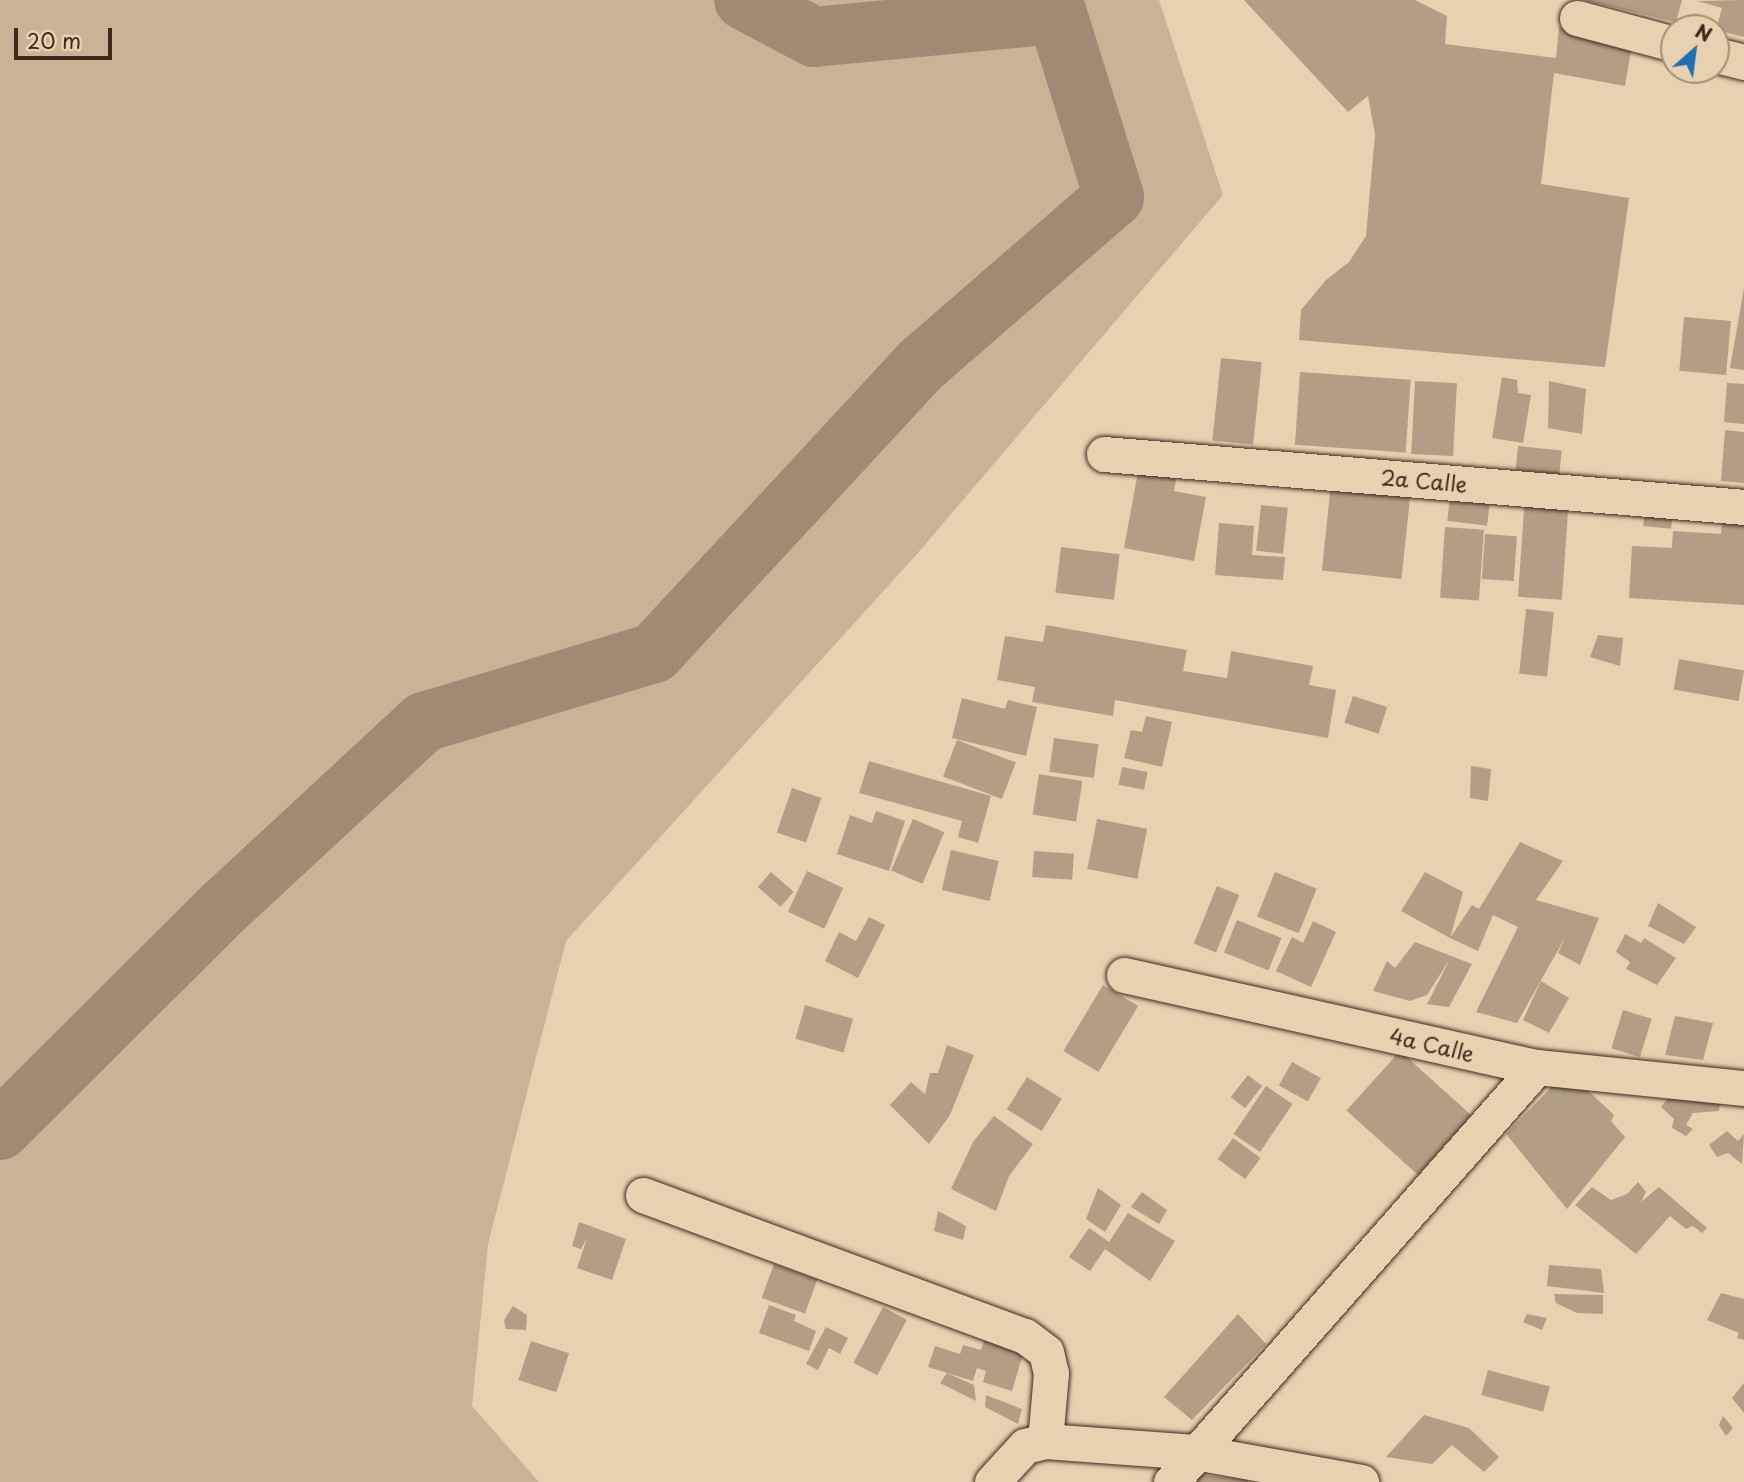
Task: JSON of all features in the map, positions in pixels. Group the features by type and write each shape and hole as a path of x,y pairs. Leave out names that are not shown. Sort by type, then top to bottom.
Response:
{"street":[{"path":"1577,18 1660,40"},
{"name":"2a Calle","path":"1104,454 1744,507"},
{"name":"4a Calle","path":"1124,975 1536,1067 1744,1088"},
{"path":"1171,1482 1536,1067"},
{"path":"643,1195 1026,1336 1046,1352 1051,1373 1045,1441"},
{"path":"992,1482 1025,1446 1045,1441 1195,1452 1361,1482"}],"shaded area":[{"path":"0,0 1159,0 1223,195 917,554 566,941 488,1244 472,1406 539,1482 0,1482"}],"building":[{"path":"1244,0 1415,0 1447,16 1445,44 1556,58 1559,27 1632,45 1625,86 1554,73 1541,184 1629,198 1605,367 1299,340 1301,310 1326,280 1349,262 1366,236 1375,134 1368,96 1348,112"},
{"path":"1583,0 1682,0 1678,14 1660,14 1660,18"},
{"path":"1744,0 1744,37 1730,34 1730,14 1720,14 1722,8 1697,1"},
{"path":"1744,288 1744,370 1730,368"},
{"path":"1684,317 1731,321 1726,375 1679,371"},
{"path":"1221,358 1262,362 1253,445 1212,441"},
{"path":"1300,372 1411,380 1406,453 1295,445"},
{"path":"1502,377 1517,380 1518,393 1531,395 1523,443 1492,438"},
{"path":"1415,381 1457,383 1453,456 1411,454"},
{"path":"1549,381 1586,389 1582,434 1548,428"},
{"path":"1727,383 1744,384 1744,424 1724,422"},
{"path":"1725,430 1744,432 1744,483 1721,481"},
{"path":"1518,446 1562,451 1559,474 1515,470"},
{"path":"1138,472 1176,479 1174,491 1206,497 1194,561 1124,548"},
{"path":"1331,484 1411,492 1401,579 1322,571"},
{"path":"1525,496 1569,499 1562,600 1518,597"},
{"path":"1450,499 1490,504 1487,526 1447,521"},
{"path":"1261,505 1288,508 1283,554 1256,551"},
{"path":"1645,509 1673,512 1671,529 1643,526"},
{"path":"1722,514 1744,515 1744,605 1629,598 1632,546 1672,548 1673,531 1721,534"},
{"path":"1219,523 1254,526 1252,555 1285,557 1283,580 1215,575"},
{"path":"1445,527 1484,530 1479,601 1440,598"},
{"path":"1485,534 1517,536 1514,581 1482,579"},
{"path":"1061,547 1120,554 1114,600 1055,593"},
{"path":"1526,609 1554,612 1547,677 1519,674"},
{"path":"1046,625 1187,650 1183,671 1227,678 1231,651 1313,666 1309,685 1336,690 1328,738 1115,700 1113,716 1032,702 1035,687 997,680 1005,636 1043,642"},
{"path":"1598,635 1623,638 1620,666 1590,657"},
{"path":"1679,659 1744,670 1739,701 1674,690"},
{"path":"1353,696 1387,707 1379,734 1344,723"},
{"path":"962,698 1005,709 1008,700 1037,707 1026,756 952,738"},
{"path":"1146,716 1172,722 1162,767 1124,758 1131,730 1142,732"},
{"path":"1054,738 1099,744 1094,778 1049,772"},
{"path":"957,740 1016,763 1002,799 943,776"},
{"path":"869,761 991,796 978,843 958,837 962,821 859,793"},
{"path":"1471,766 1491,769 1488,801 1470,798"},
{"path":"1122,767 1148,772 1144,790 1119,785"},
{"path":"1039,774 1082,781 1076,821 1033,814"},
{"path":"792,788 821,798 806,843 777,832"},
{"path":"876,811 905,821 889,871 837,854 850,815 872,823"},
{"path":"913,819 944,832 922,884 891,871"},
{"path":"1097,819 1147,829 1137,879 1087,869"},
{"path":"1520,842 1563,861 1536,900 1599,918 1580,965 1558,953 1566,936 1517,1023 1476,1012 1518,927 1493,915 1478,951 1450,938 1472,905 1479,909"},
{"path":"951,850 999,861 990,901 942,890"},
{"path":"1034,851 1074,854 1072,880 1032,877"},
{"path":"807,871 843,888 824,929 788,912"},
{"path":"771,872 794,892 781,907 758,887"},
{"path":"1275,872 1317,889 1299,933 1257,917"},
{"path":"1425,872 1463,892 1450,938 1401,911"},
{"path":"1217,886 1239,895 1216,952 1194,943"},
{"path":"1658,903 1696,927 1684,944 1648,926"},
{"path":"869,917 885,925 858,978 825,961 839,932 856,941"},
{"path":"1237,920 1282,938 1268,970 1224,952"},
{"path":"1313,921 1336,932 1311,987 1276,971 1292,937 1303,943"},
{"path":"1625,934 1641,943 1644,938 1676,958 1657,985 1626,969 1630,962 1616,952"},
{"path":"1415,942 1472,964 1449,1007 1427,1004 1450,959 1427,995 1410,1001 1373,991 1387,961 1395,968"},
{"path":"1541,981 1569,998 1549,1033 1523,1020"},
{"path":"1103,985 1138,1006 1098,1072 1063,1051"},
{"path":"805,1005 853,1019 843,1052 795,1039"},
{"path":"1623,1010 1652,1019 1640,1057 1611,1048"},
{"path":"1675,1016 1713,1023 1703,1060 1665,1055"},
{"path":"947,1045 974,1055 950,1115 929,1144 890,1105 911,1082 925,1094 930,1073 938,1073"},
{"path":"1400,1051 1471,1115 1418,1175 1346,1110"},
{"path":"1292,1062 1321,1078 1308,1102 1279,1086"},
{"path":"1567,1071 1614,1115 1611,1121 1625,1137 1567,1209 1506,1134"},
{"path":"1248,1075 1262,1086 1245,1108 1231,1097"},
{"path":"1027,1077 1062,1099 1042,1131 1007,1109"},
{"path":"1684,1078 1723,1084 1719,1111 1693,1113 1686,1125 1693,1129 1686,1136 1672,1128 1674,1119 1661,1107"},
{"path":"1266,1086 1293,1104 1260,1152 1234,1134"},
{"path":"994,1116 1033,1144 1009,1176 996,1211 951,1189 973,1142"},
{"path":"1727,1131 1738,1141 1744,1134 1742,1164 1728,1153 1717,1157 1709,1145"},
{"path":"1233,1138 1261,1158 1245,1179 1218,1159"},
{"path":"1638,1182 1646,1192 1641,1202 1659,1187 1707,1228 1702,1233 1693,1226 1686,1229 1670,1216 1636,1254 1575,1205 1592,1187 1611,1200 1627,1194"},
{"path":"1098,1188 1121,1205 1105,1232 1086,1219"},
{"path":"1142,1192 1167,1210 1159,1224 1131,1207"},
{"path":"938,1211 966,1226 963,1240 934,1231"},
{"path":"1128,1213 1175,1241 1150,1281 1105,1249 1090,1271 1069,1257 1089,1228 1109,1242"},
{"path":"579,1222 626,1239 612,1280 577,1268 587,1238 581,1249 572,1246"},
{"path":"774,1264 817,1280 805,1314 762,1298"},
{"path":"1549,1265 1601,1269 1604,1293 1547,1286"},
{"path":"1721,1293 1744,1299 1744,1340 1737,1338 1739,1333 1707,1320"},
{"path":"1554,1294 1603,1295 1603,1314 1577,1313 1556,1303"},
{"path":"769,1305 796,1315 794,1321 816,1331 809,1351 759,1333"},
{"path":"513,1306 527,1315 526,1330 506,1329 504,1320"},
{"path":"883,1307 907,1320 877,1375 853,1363"},
{"path":"1238,1314 1266,1344 1192,1420 1164,1397"},
{"path":"1527,1314 1547,1318 1542,1330 1523,1322"},
{"path":"826,1327 848,1338 840,1354 829,1348 818,1370 806,1364"},
{"path":"987,1331 1026,1344 1012,1391 983,1382 986,1371 977,1368 973,1381 928,1367 935,1346 960,1354 963,1345 981,1350"},
{"path":"531,1341 569,1353 556,1392 518,1380"},
{"path":"1488,1370 1550,1387 1543,1412 1481,1395"},
{"path":"947,1373 974,1385 976,1401 940,1383"},
{"path":"1744,1383 1744,1413 1732,1398"},
{"path":"986,1395 1022,1409 1018,1424 985,1407"},
{"path":"1424,1415 1469,1428 1499,1457 1484,1472 1452,1445 1432,1464 1386,1457"},
{"path":"1723,1416 1733,1428 1726,1436 1719,1425"},
{"path":"1194,1474 1248,1480 1248,1482 1189,1482"}],"waterway":[{"path":"0,1130 223,908 424,722 654,653 923,363 1114,197 1057,14 814,37 744,0"}]}
